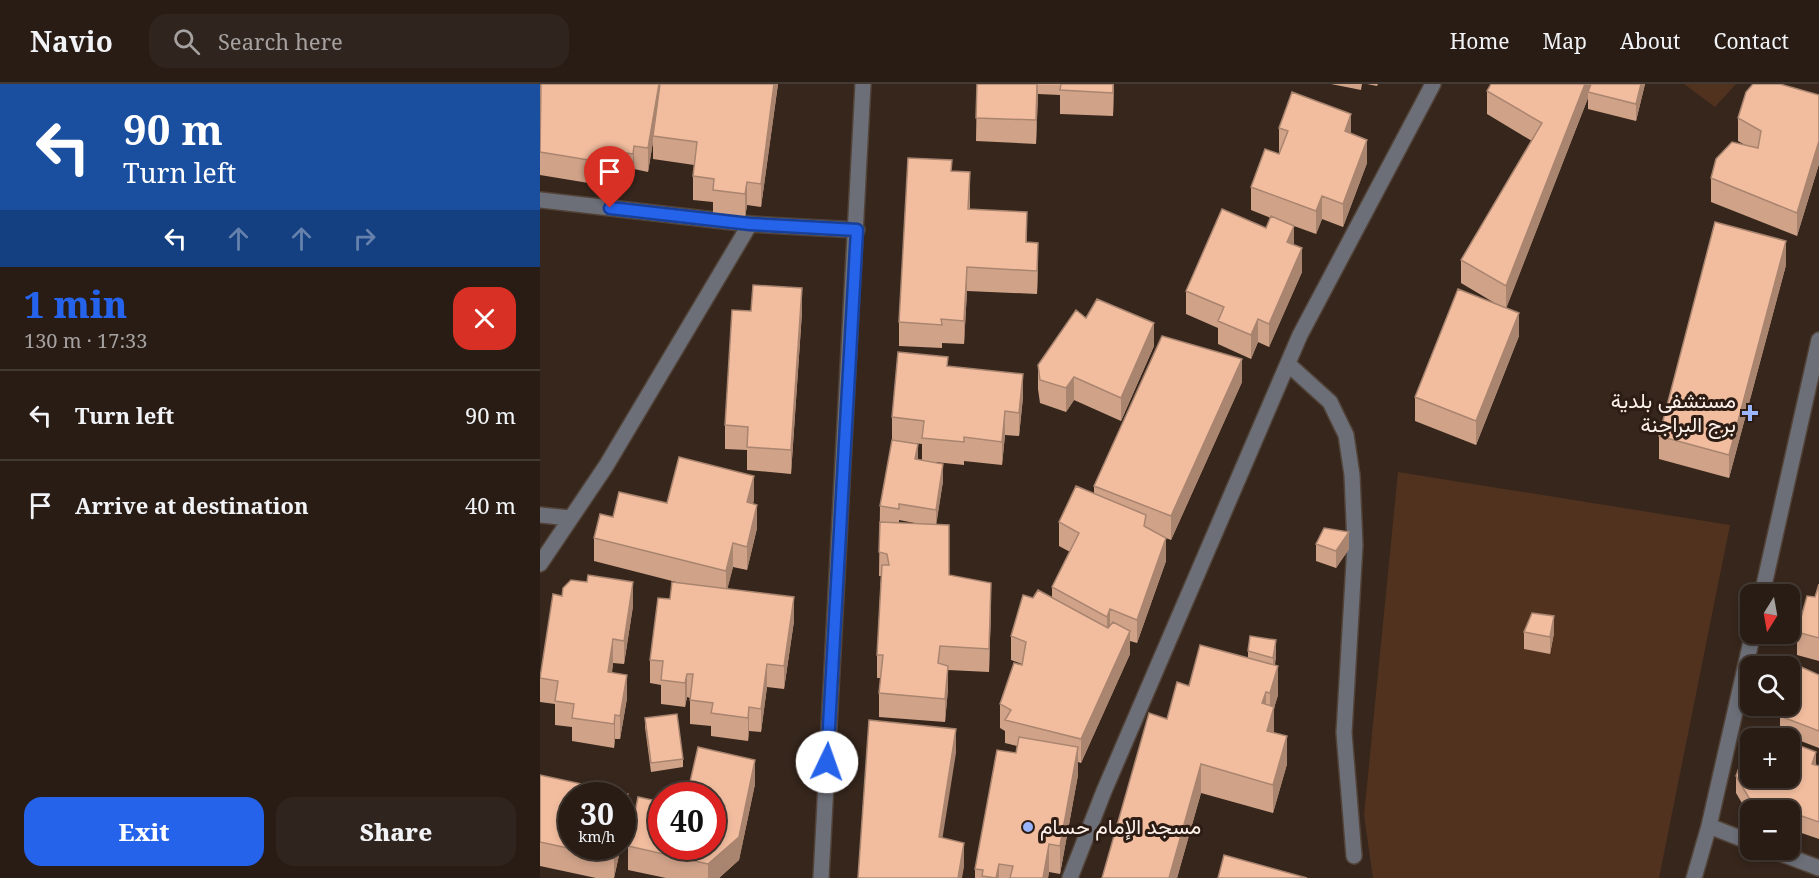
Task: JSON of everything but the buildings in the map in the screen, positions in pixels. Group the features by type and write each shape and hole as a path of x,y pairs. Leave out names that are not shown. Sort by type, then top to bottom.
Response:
{"street":[{"path":"821,878 863,84"},
{"path":"1070,878 1104,791 1287,364 1374,190 1433,84"},
{"path":"540,200 750,224 857,230"},
{"path":"540,564 606,466 750,224"},
{"path":"1764,584 1819,340"},
{"path":"1287,364 1330,402 1346,435 1352,475 1354,545 1344,733 1354,856"},
{"path":"540,515 570,518"},
{"path":"1694,878 1709,826 1750,644"},
{"path":"1709,826 1740,838"},
{"path":"1798,860 1819,868"}],"shaded area":[{"path":"1684,84 1736,84 1715,107"},
{"path":"1398,472 1730,525 1659,878 1373,878 1364,815"}],"place":[{"name":"مستشفی بلدیة برج البراجنة","path":"1750,413"},
{"name":"مسجد الإمام حسام","path":"1028,827"}],"route":[{"path":"610,208 750,224 857,230 827,762"}]}
